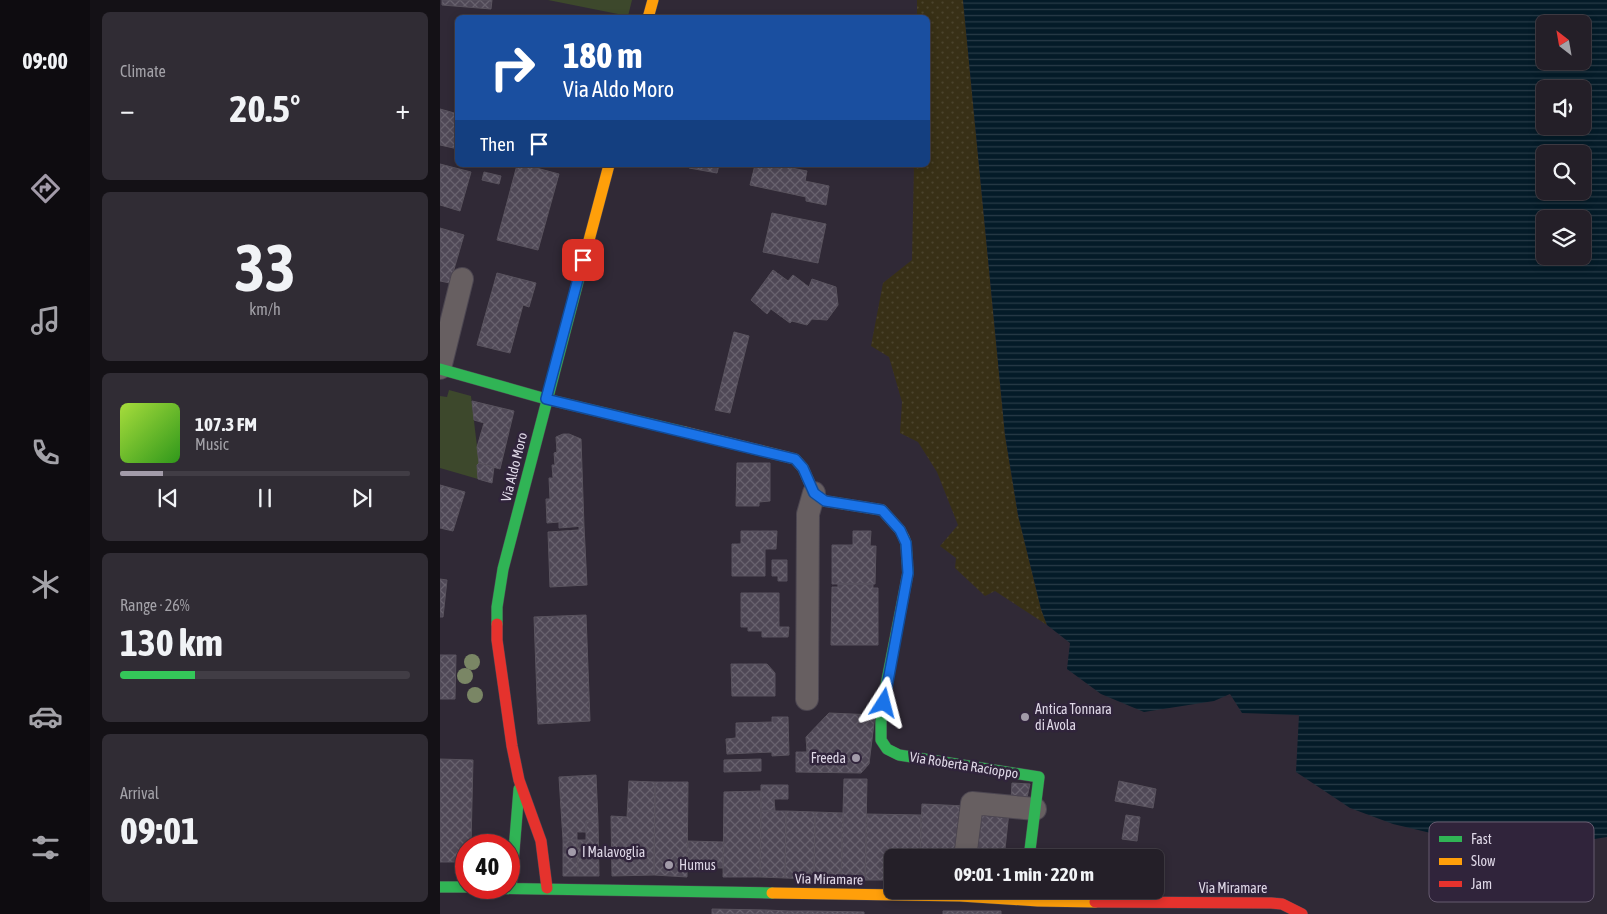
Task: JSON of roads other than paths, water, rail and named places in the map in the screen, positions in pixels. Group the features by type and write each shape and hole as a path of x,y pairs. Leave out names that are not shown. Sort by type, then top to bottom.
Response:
{"street":[{"path":"649,15 653,0"},
{"name":"Via Aldo Moro","path":"519,780 512,746 497,640 497,607 503,569 546,399 608,167"},
{"path":"462,279 440,369 546,399 795,459 803,468 814,493 808,514 807,700"},
{"name":"Via Roberta Racioppo","path":"814,493 825,501 882,510 900,530 906,543 908,573 886,684 881,721 881,740 887,748 899,755 1039,777 1030,849"},
{"path":"515,834 519,780"},
{"path":"519,780 541,841 547,888"},
{"path":"966,849 972,803 1035,809"},
{"path":"440,887 455,887"},
{"name":"Via Miramare","path":"520,888 884,892"},
{"name":"Via Miramare","path":"1047,899 1089,908 1114,903 1271,903 1282,904 1302,914"}],"water":[{"path":"963,0 1607,0 1607,837 1594,839 1594,822 1429,822 1429,833 1393,824 1350,808 1296,772 1299,715 1242,713 1230,694 1214,701 1144,712 1101,694 1067,669 1070,643 1047,625 1041,609 1018,515 1005,435"}],"place":[{"name":"Antica Tonnara di Avola","path":"1025,717"},
{"name":"Freeda","path":"856,758"},
{"name":"I Malavoglia","path":"572,852"},
{"name":"Humus","path":"669,865"}]}
